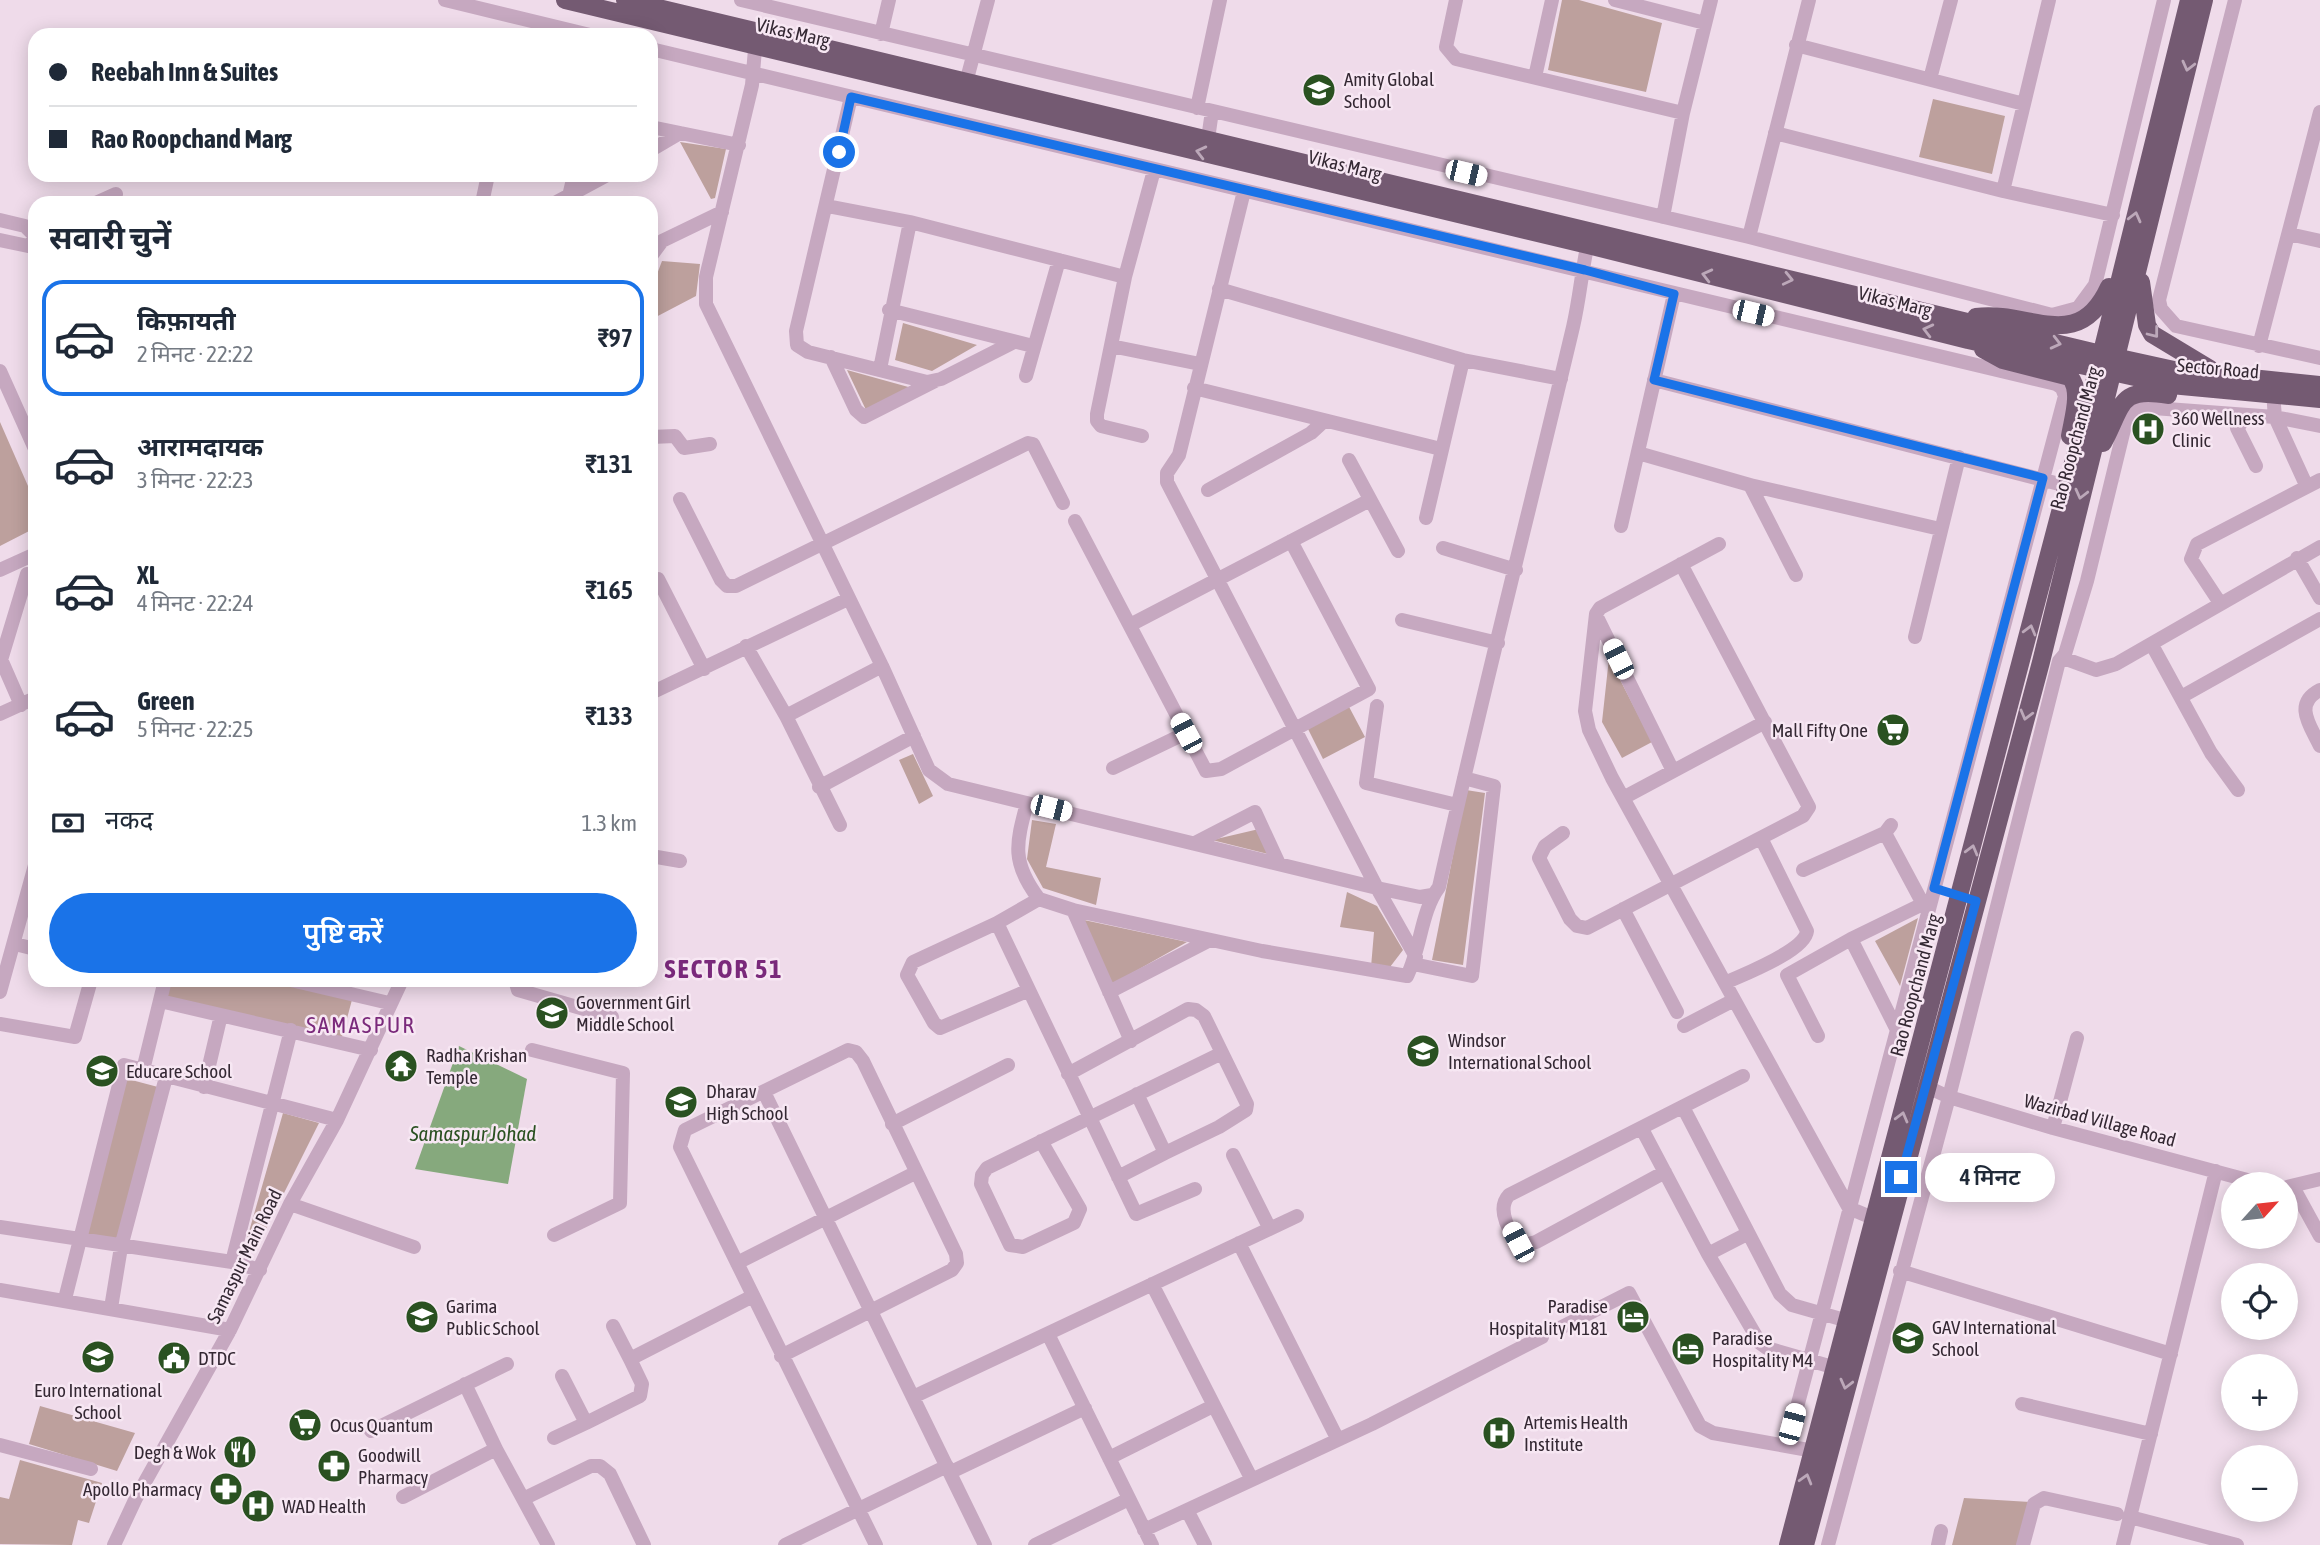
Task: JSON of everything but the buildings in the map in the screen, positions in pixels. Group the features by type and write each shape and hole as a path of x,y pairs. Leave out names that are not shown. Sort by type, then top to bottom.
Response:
{"main road":[{"name":"Vikas Marg","path":"565,0 756,38 1589,239 1962,319 2108,362"},
{"name":"Vikas Marg","path":"625,0 756,38"},
{"path":"2108,362 2126,253 2189,0"},
{"path":"2108,362 2139,268 2204,0"},
{"name":"Vikas Marg","path":"965,88 1208,139 1971,341 2108,362"},
{"path":"1962,319 1994,315 2054,327 2071,326 2100,307 2126,253"},
{"path":"2075,475 2108,434 2119,406 2131,393 2146,391 2194,396 2216,383 2152,334 2144,307 2139,268"},
{"path":"1971,341 2003,360 2063,373 2076,384 2068,451 2075,475"},
{"name":"Sector Road","path":"2108,362 2174,370 2216,383 2320,399"},
{"name":"Rao Roopchand Marg","path":"1788,1545 1836,1368 1855,1323 1925,1086 1968,898 2075,475 2108,362"},
{"name":"Sector Road","path":"2216,383 2320,385"},
{"name":"Rao Roopchand Marg","path":"1805,1545 1855,1323 1875,1219 1968,898 2041,662 2075,475"}],"street":[{"path":"445,0 561,28"},
{"path":"741,0 1749,237 1984,300 2056,315 2078,308 2090,294 2113,215 2164,0"},
{"path":"881,34 889,0"},
{"path":"965,88 988,0"},
{"path":"1197,108 1218,0"},
{"path":"1456,0 1446,47 1450,54 1465,62 1683,113"},
{"path":"1535,77 1552,0"},
{"path":"1615,0 1704,23"},
{"path":"1663,217 1683,113 1711,0"},
{"path":"1749,237 1809,0"},
{"path":"1930,79 1951,0"},
{"path":"2003,191 2049,0"},
{"path":"2235,0 2158,300 2161,309 2176,326 2320,358"},
{"path":"756,38 753,74 739,145 706,277 706,304 821,546 882,666 929,770 948,784 1377,888 1420,897 1432,895"},
{"path":"1797,45 2024,104"},
{"path":"658,51 1585,270 1674,294 2056,384 2062,388 2065,396 1995,640 1823,1315 1787,1445"},
{"path":"851,97 796,338 801,350 935,381"},
{"path":"1208,139 1212,111"},
{"path":"2259,346 2320,112"},
{"path":"658,128 739,145"},
{"path":"658,146 680,133"},
{"path":"1775,133 2003,191 2113,215"},
{"path":"1142,436 1101,426 1097,421 1125,277 1154,170"},
{"path":"569,196 572,182"},
{"path":"569,196 594,182"},
{"path":"1244,191 1179,455 1167,473 1167,482 1415,961 1472,976 1494,786 1464,778"},
{"path":"112,196 116,194"},
{"path":"827,206 910,222 1125,277"},
{"path":"658,245 722,212"},
{"path":"0,220 28,232"},
{"path":"880,369 889,310 910,222"},
{"path":"2289,234 2320,241"},
{"path":"1027,803 1016,850 1039,899 1073,910 1210,940 1407,976 1415,961 1432,895 1439,887 1516,570 1539,457 1561,379 1585,270 1589,239"},
{"path":"0,240 28,246"},
{"path":"1026,376 1059,260"},
{"path":"1219,289 1463,360 1561,379"},
{"path":"1621,526 1674,294"},
{"path":"889,310 1033,346"},
{"path":"1964,363 1971,341"},
{"path":"831,357 856,410 864,417 1014,342"},
{"path":"1111,346 1200,364"},
{"path":"1426,518 1463,360"},
{"path":"0,371 28,433"},
{"path":"1654,380 2043,478 2075,475"},
{"path":"1194,388 1441,449"},
{"path":"2220,603 2191,559 2197,544 2314,483 2275,417 2273,393"},
{"path":"1828,1545 1900,1271 1950,1097 2061,659 2087,581 2127,417 2140,407 2275,417 2320,426"},
{"path":"2247,416 2237,428 2256,466"},
{"path":"1208,490 1311,433 1324,421"},
{"path":"658,437 677,437 684,448 710,444"},
{"path":"680,499 727,586 736,586 821,546 1028,443 1033,444 1063,503"},
{"path":"1638,453 1750,485 1940,529"},
{"path":"1915,637 1959,457"},
{"path":"1349,460 1398,551"},
{"path":"1750,485 1796,575"},
{"path":"1129,625 1370,500"},
{"path":"1075,521 1206,771 1215,771 1369,689 1291,541"},
{"path":"1719,544 1608,602 1596,614 1586,722 1623,798 1849,1208 1875,1219"},
{"path":"2041,662 2061,659 2096,670 2116,664 2320,547"},
{"path":"1443,548 1516,570"},
{"path":"0,570 28,557"},
{"path":"2297,558 2320,598"},
{"path":"1563,833 1545,846 1539,858 1570,919 1577,926 1587,928 1803,816 1809,807 1681,564"},
{"path":"0,714 28,701 1,659 27,573"},
{"path":"658,579 704,669"},
{"path":"658,690 848,599"},
{"path":"1596,614 1673,771"},
{"path":"2181,697 2320,619"},
{"path":"1402,620 1498,643"},
{"path":"2152,645 2211,753 2238,790"},
{"path":"746,646 786,716 839,825"},
{"path":"786,716 882,666"},
{"path":"2320,690 2310,695 2304,703 2304,713 2320,746"},
{"path":"1377,706 1366,783 1457,805"},
{"path":"1623,798 1765,722"},
{"path":"1113,768 1186,733"},
{"path":"819,787 914,736"},
{"path":"1195,843 1255,811 1279,864"},
{"path":"1803,870 1888,829 1929,897"},
{"path":"1725,983 1797,947 1806,937 1807,930 1761,838"},
{"path":"658,857 680,861"},
{"path":"0,992 28,893"},
{"path":"1818,1036 1787,975 1929,897 1968,898"},
{"path":"1027,991 940,1028 933,1023 907,975 913,962 997,923 1039,899"},
{"path":"1623,909 1677,1012"},
{"path":"1073,910 1131,1041"},
{"path":"997,923 1027,991 1136,1214 1195,1189"},
{"path":"1851,939 1896,1028"},
{"path":"1109,992 1210,940"},
{"path":"15,944 28,947"},
{"path":"0,1024 75,1037 89,987"},
{"path":"143,1070 163,987"},
{"path":"321,987 389,1003"},
{"name":"Samaspur Main Road","path":"114,1545 136,1498 230,1330 290,1204 337,1120 398,987"},
{"path":"517,987 518,990 612,1017"},
{"path":"1684,1026 1734,1000"},
{"path":"160,1001 371,1049"},
{"path":"1068,1074 1188,1009 1196,1010 1204,1016 1220,1054 1247,1104 1246,1110 1219,1127 1118,1177"},
{"path":"204,1087 221,1015"},
{"path":"232,1262 275,1104 291,1030"},
{"path":"2053,1128 2077,1038"},
{"path":"781,1356 952,1270 957,1264 956,1254 856,1052 848,1050 685,1130 680,1147 781,1356 876,1545"},
{"path":"532,1051 622,1073 620,1203 554,1235"},
{"path":"1041,1141 1080,1209 1079,1217 1064,1228 1016,1248 1010,1245 981,1184 982,1175 988,1168 1041,1141 1220,1054"},
{"path":"65,1299 124,1065 337,1120"},
{"path":"892,1124 1008,1065"},
{"path":"1665,1172 1536,1242 1524,1245 1518,1242 1502,1210 1503,1202 1509,1195 1743,1076"},
{"path":"111,1308 121,1247 166,1077"},
{"name":"Wazirbad Village Road","path":"1925,1086 1950,1097 2053,1128 2221,1172"},
{"path":"764,1092 985,1545"},
{"path":"1137,1094 1165,1153"},
{"path":"1683,1107 1780,1294 1791,1305 1855,1323"},
{"path":"1642,1129 1707,1254 1760,1343 1767,1348 1836,1368"},
{"path":"1233,1154 1269,1227"},
{"path":"2123,1545 2123,1516 2151,1434 2216,1171"},
{"path":"737,1263 915,1173"},
{"path":"2298,1185 2320,1179"},
{"path":"2298,1201 2320,1236"},
{"path":"290,1204 414,1247"},
{"path":"913,1397 1297,1216"},
{"path":"0,1227 232,1262 260,1270"},
{"path":"1707,1254 1747,1234"},
{"path":"1239,1243 1337,1438"},
{"path":"1900,1271 2171,1354"},
{"path":"1153,1284 1251,1478"},
{"path":"0,1290 65,1299 230,1330"},
{"path":"1560,1328 1629,1293 1700,1426 1713,1433 1814,1451"},
{"path":"630,1359 753,1296"},
{"path":"554,1438 640,1396 642,1384 613,1326"},
{"path":"1048,1334 1152,1545"},
{"path":"1144,1530 1372,1424 1542,1337"},
{"path":"371,1431 507,1364"},
{"path":"562,1376 586,1423"},
{"path":"465,1384 544,1544"},
{"path":"2022,1404 2151,1434"},
{"path":"1109,1458 1213,1406"},
{"path":"785,1545 1085,1408"},
{"path":"0,1445 91,1469"},
{"path":"403,1497 496,1450"},
{"path":"523,1499 591,1466 600,1466 610,1474 644,1545"},
{"path":"2023,1545 2034,1504 2044,1498 2237,1545"},
{"path":"1035,1545 1129,1499"},
{"path":"1186,1510 1205,1545"}],"shaded area":[{"path":"1562,0 1579,0 1662,23 1646,92 1548,70"},
{"path":"1933,99 2005,116 1992,174 1919,157"},
{"path":"680,142 726,149 715,198 711,199"},
{"path":"662,261 700,264 696,296 658,316 658,272"},
{"path":"903,323 977,345 932,371 895,360"},
{"path":"847,370 912,388 866,410"},
{"path":"0,422 28,486 28,532 0,546"},
{"path":"1609,658 1652,742 1622,758 1602,722"},
{"path":"1347,703 1365,737 1323,759 1306,725"},
{"path":"913,754 933,796 919,804 899,760"},
{"path":"1466,790 1485,793 1463,965 1432,960"},
{"path":"1032,820 1056,824 1046,867 1101,878 1096,905 1043,888 1027,859"},
{"path":"1259,829 1272,855 1212,840"},
{"path":"1347,892 1377,906 1403,950 1390,967 1371,967 1374,932 1340,927"},
{"path":"1918,918 1900,986 1875,941"},
{"path":"1084,920 1187,942 1111,985"},
{"path":"165,987 313,987 353,996 341,1041 162,999"},
{"path":"124,1078 158,1087 119,1241 85,1235"},
{"path":"283,1113 319,1123 254,1253 244,1249"},
{"path":"40,1406 135,1433 117,1471 29,1444"},
{"path":"20,1460 102,1483 89,1523 78,1520 72,1545 0,1544 0,1497 9,1499"},
{"path":"1964,1498 2030,1502 2019,1545 1952,1545"}],"water":[{"name":"Samaspur Johad","path":"459,1046 527,1079 508,1184 415,1169"}],"place":[{"name":"Amity Global School","path":"1319,90"},
{"name":"360 Wellness Clinic","path":"2148,429"},
{"name":"Mall Fifty One","path":"1893,730"},
{"name":"Government Girl Middle School","path":"552,1013"},
{"name":"Windsor International School","path":"1423,1051"},
{"name":"Radha Krishan Temple","path":"401,1066"},
{"name":"Educare School","path":"102,1071"},
{"name":"Dharav High School","path":"681,1102"},
{"name":"Garima Public School","path":"422,1317"},
{"name":"Paradise Hospitality M181","path":"1633,1317"},
{"name":"GAV International School","path":"1908,1338"},
{"name":"Paradise Hospitality M4","path":"1688,1349"},
{"name":"Euro International School","path":"98,1357"},
{"name":"DTDC","path":"174,1358"},
{"name":"Ocus Quantum","path":"305,1425"},
{"name":"Artemis Health Institute","path":"1499,1433"},
{"name":"Degh & Wok","path":"240,1452"},
{"name":"Goodwill Pharmacy","path":"334,1466"},
{"name":"Apollo Pharmacy","path":"226,1489"},
{"name":"WAD Health","path":"258,1506"}],"district":[{"name":"SECTOR 51","path":"724,969"},
{"name":"SAMASPUR","path":"361,1025"}],"route":[{"path":"839,152 851,97 1585,270 1674,294 1654,380 2043,478 1934,888 1976,901 1901,1177"}]}
